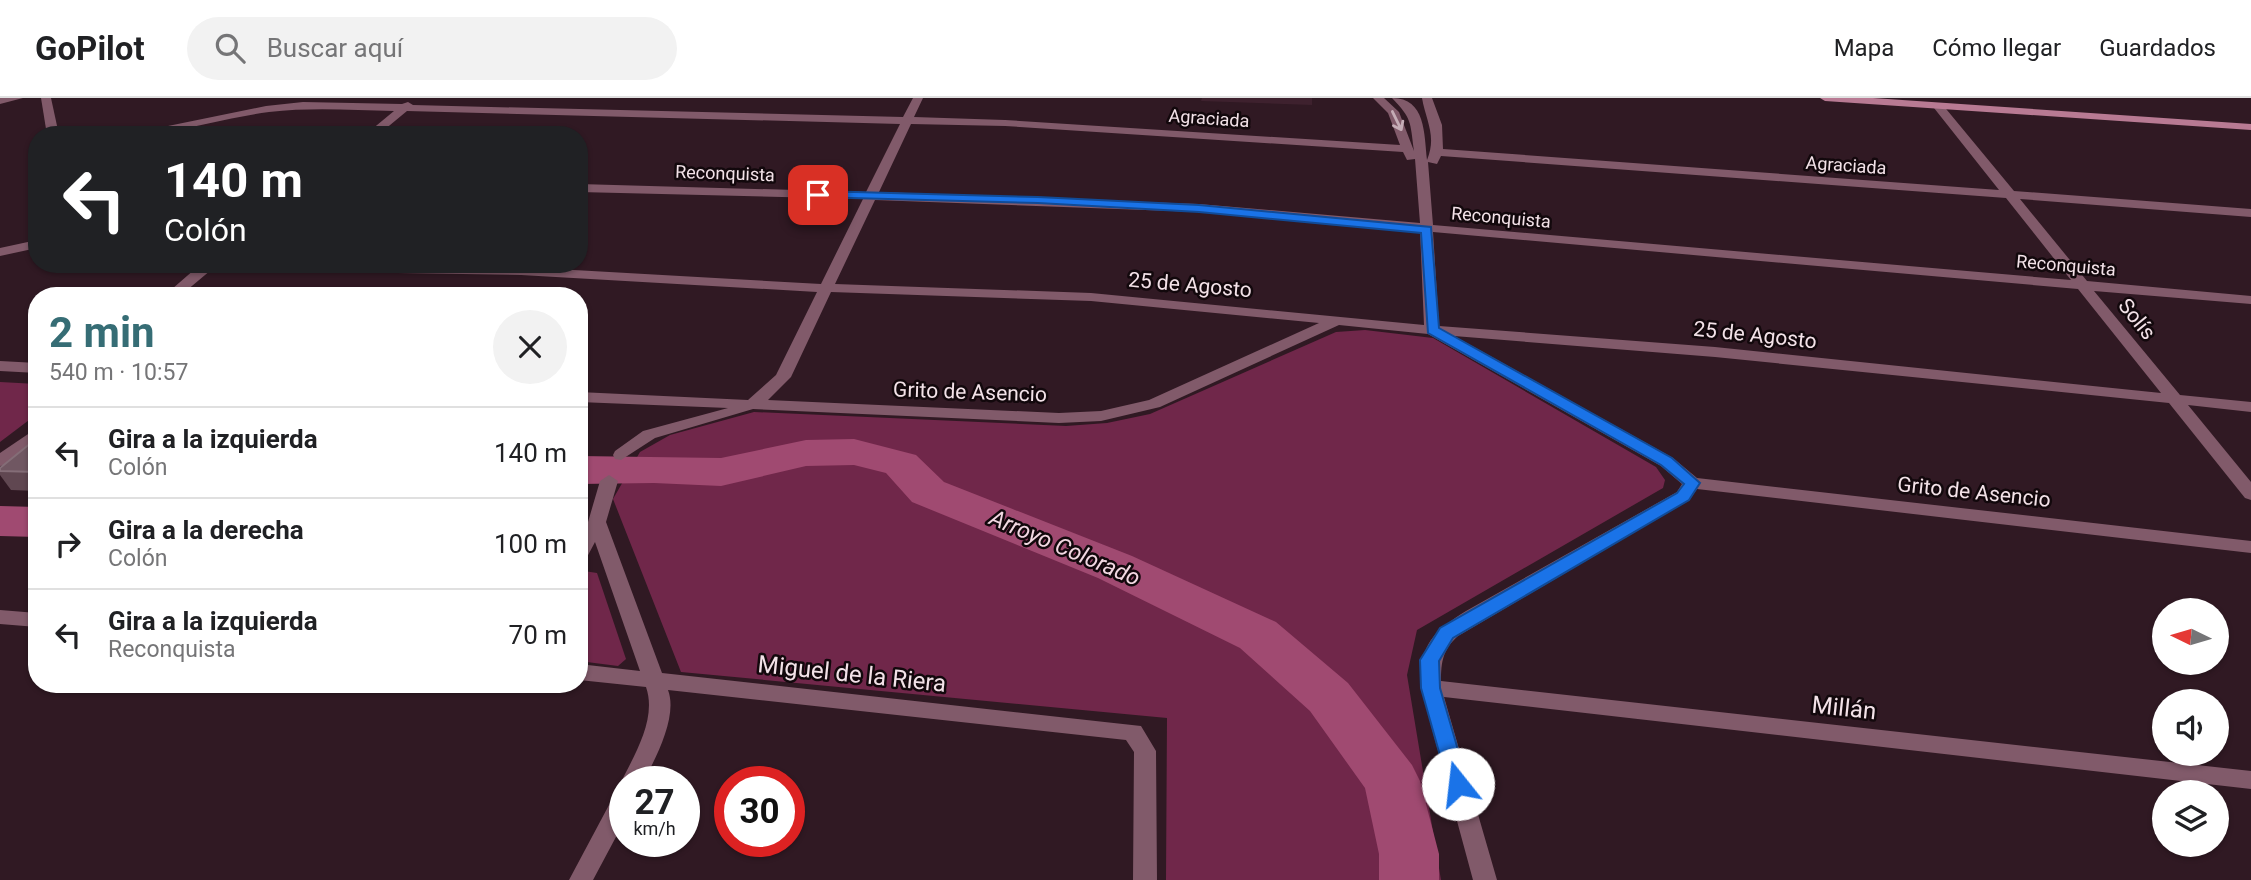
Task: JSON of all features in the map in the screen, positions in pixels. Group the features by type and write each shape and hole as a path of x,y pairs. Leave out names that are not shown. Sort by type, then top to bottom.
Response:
{"street":[{"path":"0,101 18,98"},
{"path":"46,98 51,126"},
{"path":"382,126 416,98"},
{"path":"621,456 630,445 649,433 749,406 767,395 783,377 918,98"},
{"path":"1378,98 1393,112 1407,149 1424,178"},
{"path":"1397,98 1409,107 1416,120 1424,178 1432,330 1667,462 1692,483 1683,496 1446,633 1430,660 1431,688 1485,880"},
{"path":"1424,178 1438,152 1436,122 1427,105 1427,98"},
{"path":"1825,98 2251,127"},
{"name":"Agraciada","path":"180,126 303,105 1005,123 1407,149"},
{"name":"Solís","path":"1938,106 2251,494"},
{"name":"Agraciada","path":"1438,152 2251,213"},
{"name":"Reconquista","path":"588,188 1038,200 1199,208 2251,300"},
{"path":"0,252 28,246"},
{"path":"182,287 199,273"},
{"name":"25 de Agosto","path":"557,273 826,288 1091,297 1432,330 1715,352 2251,407"},
{"name":"Grito de Asencio","path":"588,397 1059,418 1101,416 1154,404 1340,319"},
{"path":"0,366 28,368"},
{"path":"0,461 28,440"},
{"path":"588,538 597,522 609,481"},
{"name":"Grito de Asencio","path":"1692,483 2251,547"},
{"path":"597,522 662,702 647,754 641,766"},
{"path":"0,617 28,619"},
{"name":"Miguel de la Riera","path":"588,673 1133,732 1144,751 1145,880"},
{"name":"Millán","path":"1431,688 2251,780"},
{"path":"581,880 609,827"}],"shaded area":[{"path":"1202,98 1312,98 1312,105 1201,101"},
{"path":"1365,330 1433,338 1656,467 1665,480 1663,488 1417,630 1407,675 1441,880 1166,880 1167,718 681,672 613,499 640,452 670,435 754,412 1066,426 1107,423 1150,414 1336,332"},
{"path":"0,382 28,384 28,421 0,442"},
{"path":"588,572 597,573 626,659 618,666 588,662"}],"building":[{"path":"28,445 28,472 0,471 0,468"}],"waterway":[{"name":"Arroyo Colorado","path":"588,470 721,472 806,453 854,452 901,464 928,492 1115,567 1258,635 1329,697 1392,781 1409,854 1409,880"},
{"name":"Arroyo Colorado","path":"0,521 28,522"}],"route":[{"path":"818,195 1038,200 1199,208 1427,230 1432,330 1667,462 1692,483 1683,496 1446,633 1430,660 1431,688 1458,784"}]}
